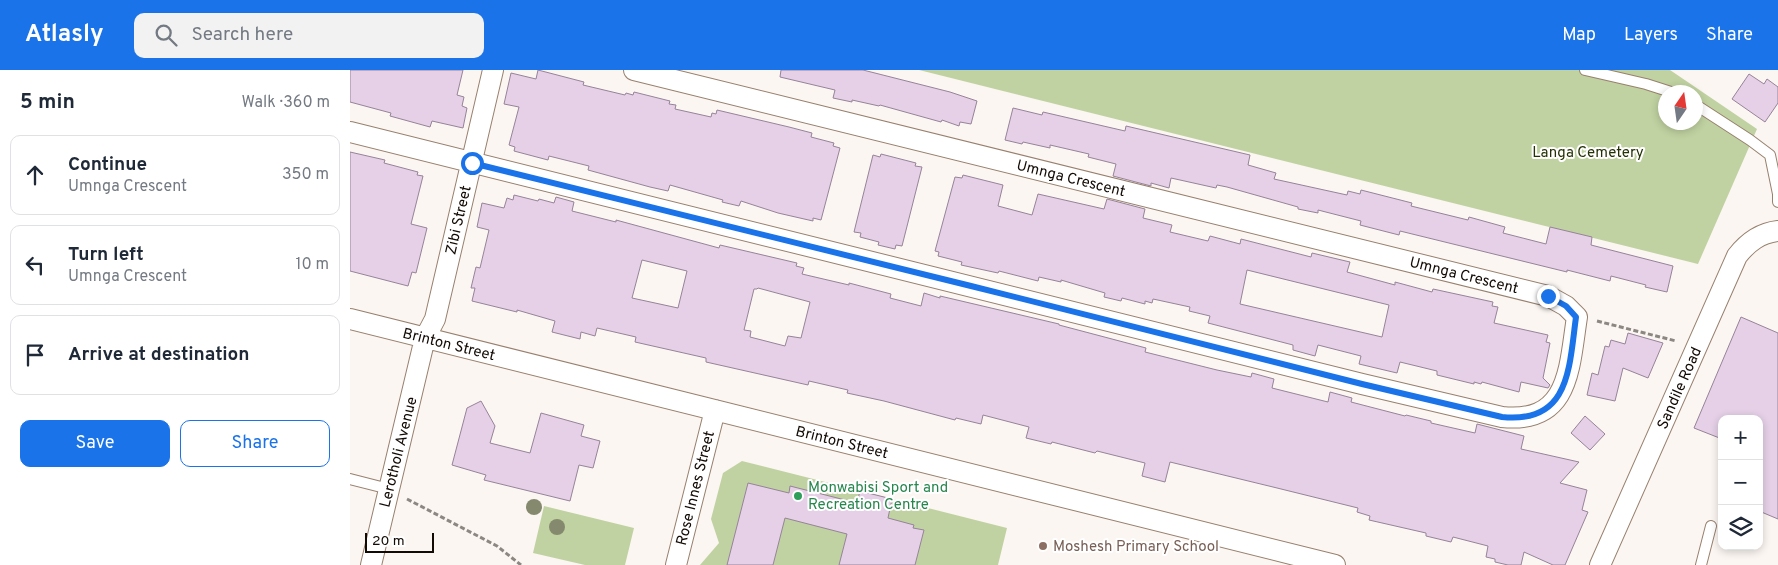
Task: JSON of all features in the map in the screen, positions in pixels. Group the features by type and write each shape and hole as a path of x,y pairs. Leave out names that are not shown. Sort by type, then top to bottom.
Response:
{"street":[{"name":"Zibi Street","path":"425,338 435,319 493,70"},
{"name":"Umnga Crescent","path":"634,70 1534,292 1560,301 1576,317"},
{"path":"350,132 1362,384 1502,417 1518,418 1531,416 1545,410 1555,402 1562,392 1566,379 1576,317"},
{"name":"Sandile Road","path":"1600,565 1737,256 1753,240 1762,235 1778,232"},
{"name":"Brinton Street","path":"350,319 1335,565"},
{"name":"Lerotholi Avenue","path":"371,565 425,338"},
{"name":"Rose Innes Street","path":"676,565 715,410"}],"lane":[{"path":"1585,70 1658,88"},
{"path":"1703,110 1770,155 1778,202"},
{"path":"350,479 389,489"},
{"path":"1701,565 1711,526"}],"path":[{"path":"1576,317 1698,347"},
{"path":"389,489 497,546 521,565"}],"green space":[{"name":"Langa Cemetery","path":"919,70 1670,70 1692,85 1658,85 1658,130 1703,130 1703,92 1757,129 1698,264"},
{"name":"Monwabisi Sport and Recreation Centre","path":"742,461 1007,528 998,565 700,565 719,543 711,519 723,473"},
{"path":"544,506 634,528 625,565 585,565 533,553"}],"building":[{"path":"350,70 463,70 457,95 464,97 462,106 467,108 463,128 432,121 430,127 390,116 391,113 350,102"},
{"path":"538,70 584,82 583,85 625,95 626,93 633,95 634,92 670,101 669,104 676,105 675,109 711,117 712,113 716,114 717,110 812,133 811,137 834,143 833,146 840,148 821,220 813,218 813,221 778,213 741,201 739,206 670,185 668,191 650,187 588,170 589,166 549,156 548,160 514,151 515,147 509,145 519,107 504,104 511,73 536,79"},
{"path":"781,70 863,70 950,92 977,101 971,124 960,122 959,126 880,105 833,98 835,90 780,77"},
{"path":"1749,74 1764,84 1767,79 1778,87 1778,103 1765,122 1732,99"},
{"path":"1013,108 1042,115 1043,112 1125,131 1126,126 1250,155 1248,165 1276,173 1274,179 1347,195 1348,191 1360,194 1361,190 1412,203 1411,206 1468,220 1469,217 1505,227 1503,233 1546,244 1550,227 1592,237 1591,245 1673,266 1667,292 1611,276 1610,281 1567,270 1567,272 1400,231 1399,235 1360,225 1361,221 1318,210 1318,213 1298,209 1298,207 1227,187 1217,185 1216,188 1171,178 1169,188 1151,183 1151,186 1113,176 1116,164 1088,157 1089,154 1050,145 1050,148 1005,140"},
{"path":"350,152 385,160 384,163 418,172 417,175 423,176 411,224 427,228 416,273 412,272 408,286 350,271"},
{"path":"881,154 916,163 915,166 922,167 902,246 896,245 895,249 878,245 879,242 860,237 861,233 854,232 873,155 880,157"},
{"path":"963,175 1003,185 998,206 1032,215 1038,194 1104,209 1107,199 1145,209 1143,218 1172,225 1170,232 1208,241 1210,236 1240,244 1241,239 1311,257 1312,253 1350,262 1347,272 1395,285 1395,282 1432,292 1433,289 1493,302 1492,306 1498,307 1494,323 1548,335 1546,342 1550,343 1543,378 1550,385 1548,388 1521,382 1519,392 1482,382 1481,384 1474,382 1474,384 1437,375 1437,371 1400,362 1397,373 1359,364 1361,356 1318,345 1315,356 1293,350 1293,345 1208,323 1210,316 1189,311 1190,307 1153,299 1152,303 1145,301 1145,304 1122,298 1121,301 1104,297 1105,293 1061,280 1061,282 1039,277 1038,281 999,271 998,273 961,265 962,262 938,256 939,252 935,251 955,177 962,178","holes":["1247,270 1389,305 1382,337 1240,304"]},
{"path":"514,195 554,203 556,197 574,202 572,211 616,222 616,220 719,248 720,245 797,263 796,266 804,268 802,274 849,285 849,283 891,294 890,298 921,306 924,293 940,298 940,296 1059,324 1146,348 1145,352 1217,370 1251,377 1252,373 1274,379 1272,388 1328,402 1330,392 1352,398 1351,402 1475,433 1477,424 1524,436 1521,449 1579,462 1560,483 1587,490 1582,510 1588,512 1565,565 1553,565 1524,552 1521,565 1508,565 1495,562 1495,559 1486,557 1488,546 1453,537 1451,542 1426,536 1426,533 1369,520 1370,516 1357,512 1358,508 1273,487 1170,462 1165,482 1142,476 1145,463 1097,451 1095,453 1052,442 1051,444 1026,438 1029,427 983,415 981,424 956,418 955,420 847,393 848,390 809,381 808,385 706,362 706,358 635,342 636,337 597,328 595,336 581,332 580,339 552,332 555,321 517,310 517,312 472,301 475,288 471,288 476,267 480,268 489,230 477,227 482,203 504,208 507,198 513,200","holes":["642,260 687,271 678,308 632,298","758,288 810,302 801,338 788,336 785,346 750,337 751,331 744,330 754,289"]},
{"path":"1741,317 1778,333 1778,519 1763,513 1763,415 1718,415 1718,437 1694,428"},
{"path":"1628,333 1663,343 1648,378 1623,368 1615,401 1587,395 1592,373 1598,375 1605,346 1609,347 1611,340 1625,344"},
{"path":"481,401 495,426 490,443 530,453 541,413 584,425 581,436 600,441 593,468 579,465 570,501 484,480 486,475 452,465 467,408"},
{"path":"1585,416 1605,434 1590,450 1571,433"},
{"path":"748,483 789,493 790,486 857,503 860,491 892,499 888,518 914,525 913,528 924,530 915,565 839,565 847,534 785,518 773,565 727,565"}],"place":[{"name":"Monwabisi Sport and Recreation Centre","path":"798,496"},
{"name":"Moshesh Primary School","path":"1043,546"}],"route":[{"path":"472,163 1502,417 1518,418 1531,416 1545,410 1555,402 1562,392 1571,353 1576,317 1560,301 1548,296"}]}
